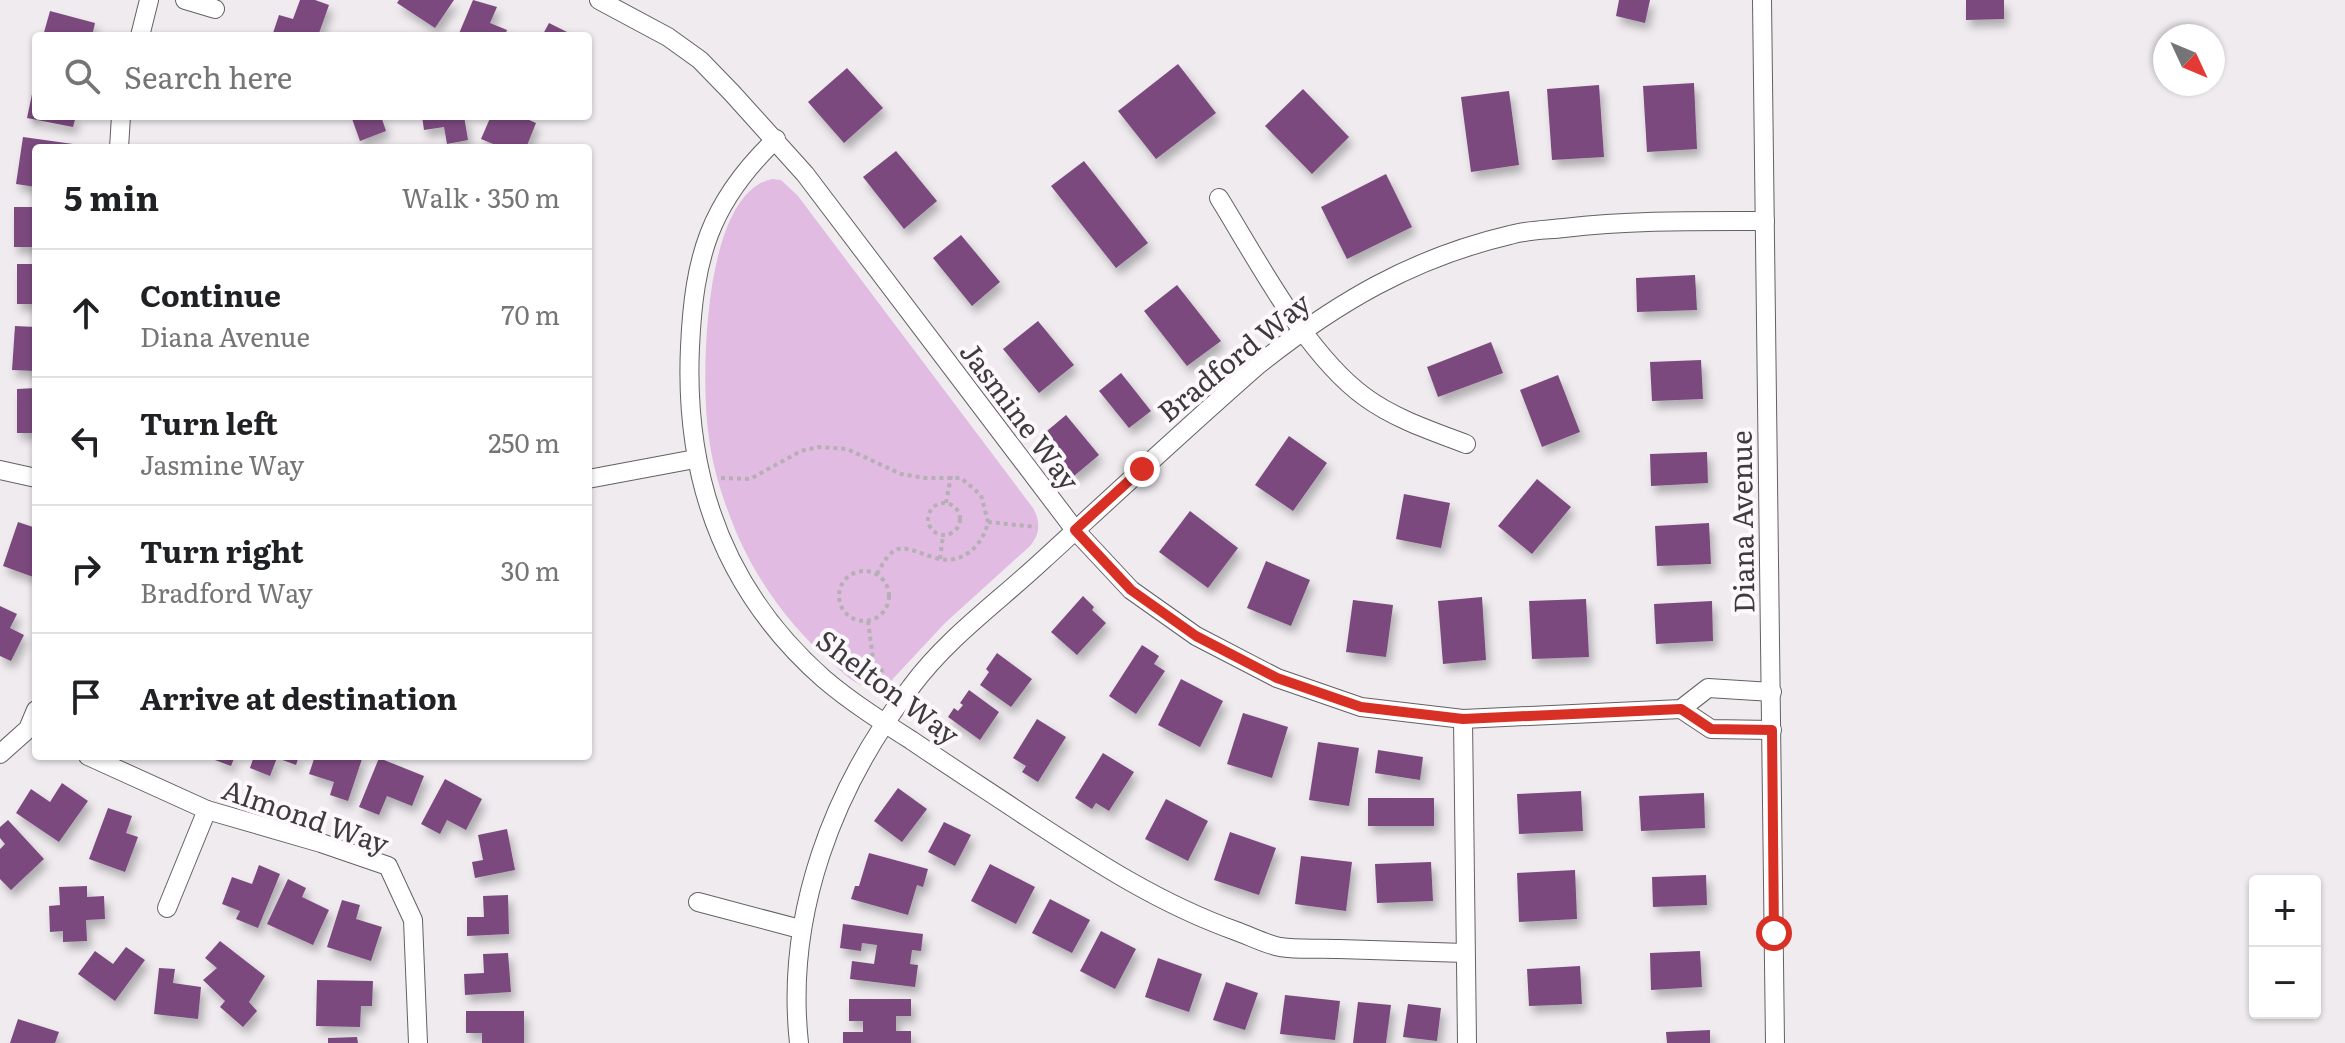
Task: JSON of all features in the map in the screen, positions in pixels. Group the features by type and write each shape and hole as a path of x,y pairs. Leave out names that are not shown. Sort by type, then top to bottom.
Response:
{"street":[{"path":"141,32 149,0"},
{"path":"185,0 215,9"},
{"name":"Jasmine Way","path":"599,0 668,37 700,60 776,139 1075,530 1131,590 1196,636 1277,678 1361,707 1463,719 1681,709 1708,688 1772,692"},
{"name":"Diana Avenue","path":"1762,0 1775,1043"},
{"path":"119,144 121,120"},
{"name":"Shelton Way","path":"776,139 756,158 726,199 709,231 700,259 689,364 689,415 695,459 720,537 737,571 775,630 826,680 886,724 1078,851 1192,916 1279,947 1465,953"},
{"path":"1219,198 1333,370 1397,417 1466,444"},
{"name":"Bradford Way","path":"799,1043 795,1010 800,929 818,857 850,782 911,686 943,651 1246,375 1303,329 1369,287 1431,258 1512,234 1620,221 1765,221"},
{"path":"592,478 695,459"},
{"path":"0,470 32,477"},
{"path":"1681,709 1711,729 1772,730"},
{"path":"1463,719 1467,1043"},
{"path":"0,754 32,730"},
{"name":"Almond Way","path":"97,760 207,810 388,866 413,920 418,1043"},
{"path":"167,908 207,810"},
{"path":"698,902 800,929"}],"path":[{"path":"718,479 750,479 790,455 818,447 832,447 860,453 901,474 925,478 951,476 961,478 977,489 984,500 988,522 983,538 975,549 964,556 940,559 910,548 902,549 889,555 877,574"},
{"path":"946,503 951,476"},
{"path":"946,503 955,507 960,520 956,529 943,535 931,529 929,515 933,507 946,503"},
{"path":"988,522 1036,527"},
{"path":"940,559 943,535"},
{"path":"857,571 877,574 886,583 890,599 882,615 868,621 858,621 844,612 839,596 844,581 857,571"},
{"path":"868,621 874,667"},
{"path":"869,685 866,668 881,666 883,683"}],"shaded area":[{"path":"772,179 781,180 798,196 1033,508 1037,518 1036,537 1030,546 945,623 889,683 880,686 858,684 845,674 800,632 772,597 739,539 714,464 708,430 705,370 712,289 720,250 732,216 749,192"}],"building":[{"path":"300,0 315,0 329,5 319,32 273,32 279,15 293,19"},
{"path":"399,0 454,0 435,28 397,3"},
{"path":"473,0 497,7 490,23 507,30 506,32 460,32"},
{"path":"1619,0 1650,0 1645,23 1616,16"},
{"path":"1966,0 2004,0 2004,19 1966,20"},
{"path":"50,11 95,23 93,32 44,32"},
{"path":"549,23 567,32 544,32"},
{"path":"1178,64 1216,113 1156,159 1118,111"},
{"path":"847,68 883,108 844,143 808,102"},
{"path":"1694,83 1697,149 1647,152 1643,86"},
{"path":"1599,85 1604,157 1552,160 1547,89"},
{"path":"1303,89 1349,137 1312,174 1265,126"},
{"path":"1509,91 1519,165 1471,172 1461,97"},
{"path":"32,94 32,119 27,118"},
{"path":"37,120 75,120 73,127"},
{"path":"352,120 382,120 386,131 360,141"},
{"path":"423,120 465,120 468,140 447,144 444,127 424,130"},
{"path":"489,120 529,120 536,123 528,144 493,144 481,139"},
{"path":"23,137 73,144 32,144 32,186 16,184"},
{"path":"896,151 937,201 904,229 863,177"},
{"path":"1084,161 1148,243 1116,268 1051,186"},
{"path":"1386,174 1412,227 1347,259 1321,207"},
{"path":"14,207 32,207 32,247 14,247"},
{"path":"961,235 1000,282 972,306 933,258"},
{"path":"17,264 32,264 32,304 17,304"},
{"path":"1695,275 1697,310 1637,312 1636,278"},
{"path":"1177,285 1221,341 1187,366 1144,311"},
{"path":"1038,321 1074,365 1039,393 1003,349"},
{"path":"15,326 32,327 32,371 12,370"},
{"path":"1491,342 1503,373 1438,397 1427,367"},
{"path":"1701,360 1703,399 1652,401 1650,362"},
{"path":"1121,373 1151,411 1129,428 1099,391"},
{"path":"1558,375 1580,432 1542,447 1520,390"},
{"path":"32,388 32,433 17,433 17,389"},
{"path":"1066,415 1099,455 1074,476 1041,436"},
{"path":"1289,436 1327,463 1293,511 1255,485"},
{"path":"1707,452 1708,483 1651,486 1650,454"},
{"path":"1537,479 1571,507 1532,554 1498,526"},
{"path":"1404,494 1450,503 1441,548 1396,539"},
{"path":"1190,511 1238,548 1208,588 1159,552"},
{"path":"18,522 32,527 32,577 3,566"},
{"path":"1709,523 1711,564 1657,566 1655,526"},
{"path":"1266,561 1310,580 1291,626 1247,608"},
{"path":"1083,596 1106,623 1077,655 1051,632"},
{"path":"1482,597 1486,660 1443,664 1438,601"},
{"path":"1586,599 1589,657 1532,659 1529,601"},
{"path":"1353,600 1393,605 1386,657 1346,652"},
{"path":"1712,601 1713,641 1656,644 1654,604"},
{"path":"0,606 17,614 10,628 24,635 11,661 0,656"},
{"path":"1142,645 1159,656 1154,664 1165,671 1136,714 1109,696"},
{"path":"997,653 1032,679 1011,707 980,685"},
{"path":"1181,679 1223,701 1200,747 1158,725"},
{"path":"969,690 999,712 980,740 948,717 954,708 958,711 963,705 960,703"},
{"path":"1243,713 1288,727 1272,778 1227,764"},
{"path":"1037,719 1066,737 1038,782 1022,772 1026,766 1013,758"},
{"path":"1318,742 1359,748 1349,806 1309,800"},
{"path":"1378,750 1423,757 1420,780 1375,773"},
{"path":"1103,753 1134,772 1109,811 1096,803 1092,809 1075,798"},
{"path":"215,760 233,760 231,766"},
{"path":"253,760 276,760 270,776 250,768"},
{"path":"314,760 362,760 348,801 330,795 334,782 309,774"},
{"path":"378,760 424,776 412,806 387,796 379,815 359,807"},
{"path":"445,779 482,799 466,830 447,820 440,834 421,824"},
{"path":"62,783 88,801 59,842 16,813 31,789 50,802"},
{"path":"898,788 927,809 902,842 874,821"},
{"path":"1581,791 1583,831 1519,834 1517,794"},
{"path":"1704,793 1705,828 1641,831 1639,796"},
{"path":"1368,798 1434,798 1434,826 1368,826"},
{"path":"1166,799 1208,821 1188,861 1145,839"},
{"path":"108,808 132,816 126,833 138,837 125,872 89,859"},
{"path":"8,820 44,859 11,890 0,879 0,849 5,844 0,838 0,827"},
{"path":"944,822 971,835 955,866 928,852"},
{"path":"507,829 515,870 475,878 472,862 483,860 478,835"},
{"path":"1230,832 1276,848 1259,895 1214,880"},
{"path":"869,853 928,869 923,887 917,885 908,915 851,899 855,886 859,886"},
{"path":"1301,856 1352,862 1346,911 1295,904"},
{"path":"1431,862 1433,901 1377,903 1375,864"},
{"path":"990,864 1035,887 1016,924 971,901"},
{"path":"259,865 280,874 258,928 236,919 240,911 222,904 232,877 252,884"},
{"path":"1575,870 1577,919 1519,922 1517,873"},
{"path":"1706,875 1707,905 1653,907 1652,877"},
{"path":"288,879 306,888 302,897 329,910 313,945 267,924"},
{"path":"87,886 87,897 104,896 105,919 86,920 87,941 63,942 63,931 50,932 49,906 60,905 59,887"},
{"path":"508,895 509,934 467,936 467,917 484,917 483,896"},
{"path":"1050,899 1090,920 1072,953 1032,933"},
{"path":"342,900 360,905 356,919 382,927 371,961 327,947"},
{"path":"843,924 923,934 921,951 912,950 910,964 918,965 915,987 850,979 852,961 874,964 877,945 862,943 861,951 840,948"},
{"path":"1101,931 1136,949 1115,989 1080,971"},
{"path":"220,941 265,976 249,1002 257,1011 243,1027 220,1007 225,1001 203,980 217,968 205,958"},
{"path":"126,947 145,960 115,1001 78,974 95,951 113,964"},
{"path":"1700,951 1702,987 1651,990 1650,953"},
{"path":"508,953 511,992 465,995 464,974 484,973 483,954"},
{"path":"1158,958 1202,974 1189,1012 1145,997"},
{"path":"1580,966 1582,1004 1529,1006 1527,969"},
{"path":"159,968 175,969 173,983 201,987 198,1019 154,1014"},
{"path":"317,980 373,981 372,1006 361,1006 360,1027 316,1026"},
{"path":"1226,982 1258,993 1245,1030 1213,1020"},
{"path":"1285,995 1340,1001 1335,1040 1280,1034"},
{"path":"849,999 911,999 911,1016 896,1016 896,1031 911,1031 911,1043 843,1043 843,1032 863,1032 863,1021 849,1021"},
{"path":"1358,1002 1391,1005 1386,1043 1353,1043"},
{"path":"1408,1004 1441,1008 1437,1041 1403,1037"},
{"path":"466,1011 524,1011 524,1043 482,1043 482,1033 466,1033"},
{"path":"18,1019 59,1032 55,1043 10,1043"},
{"path":"1710,1030 1710,1043 1667,1043 1666,1032"},
{"path":"357,1037 358,1043 328,1043 328,1038"}],"route":[{"path":"1142,469 1075,530 1131,590 1196,636 1277,678 1361,707 1463,719 1681,709 1711,729 1772,730 1774,933"}]}
